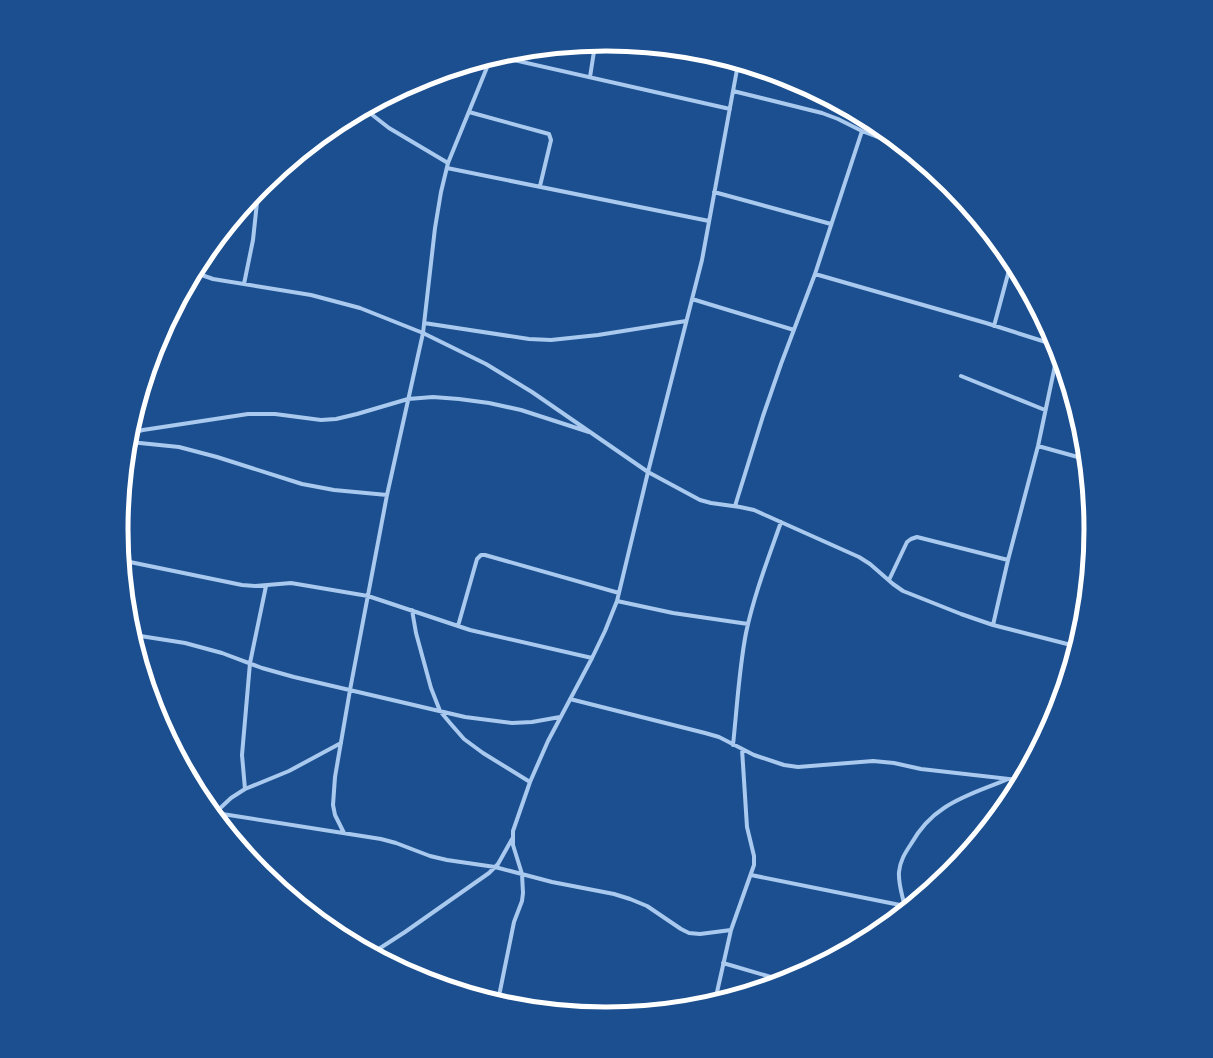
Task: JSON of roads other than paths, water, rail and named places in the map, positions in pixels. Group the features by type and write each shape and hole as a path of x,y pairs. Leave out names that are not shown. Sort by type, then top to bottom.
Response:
{"street":[{"path":"590,77 594,51"},
{"path":"513,60 730,109"},
{"path":"344,833 335,815 333,805 335,777 387,495 423,333 435,228 441,192 448,165 488,66"},
{"path":"499,995 514,922 522,901 523,893 522,874 512,839 513,831 530,782 548,741 592,658 617,601 702,260 737,69"},
{"path":"733,91 822,113 880,138"},
{"path":"469,112 549,134 551,140 540,186"},
{"path":"371,114 389,128 448,165 540,186 709,221"},
{"path":"736,506 763,416 815,274 862,131"},
{"path":"714,192 831,224"},
{"path":"244,284 257,204"},
{"path":"994,326 1008,270"},
{"path":"815,274 1046,342"},
{"path":"201,276 213,280 311,295 353,306 423,333 486,364 532,392 648,472 700,500 754,510 860,557 903,590 961,614 993,625 1070,644"},
{"path":"692,299 794,330"},
{"path":"424,323 529,339 551,340 598,335 686,321"},
{"path":"993,625 1008,560 1038,446 1055,365"},
{"path":"962,376 1045,410"},
{"path":"139,431 248,414 275,414 321,420 336,419 408,399 433,397 460,399 521,410 594,434"},
{"path":"137,443 179,447 217,457 302,484 334,490 387,495"},
{"path":"1038,446 1078,457"},
{"path":"733,745 748,624 761,577 781,522"},
{"path":"889,580 908,542 917,537 1008,560"},
{"path":"458,626 477,559 481,555 486,554 619,594"},
{"path":"130,562 242,585 266,586 291,583 368,596 470,630 592,658"},
{"path":"245,789 242,755 250,663 266,586"},
{"path":"617,601 673,613 748,624"},
{"path":"412,610 416,633 440,711 470,744 530,782"},
{"path":"141,636 185,643 222,653 294,677 465,717 512,723 532,722 560,717"},
{"path":"570,699 705,733 719,738 754,756 776,763 798,767 873,761 894,763 921,769 1013,779"},
{"path":"219,810 231,798 245,789 288,771 341,743"},
{"path":"716,994 731,930 754,865 754,856 747,827 742,749"},
{"path":"904,902 899,872 902,858 928,821 944,808 963,798 1009,779"},
{"path":"223,814 381,839 430,856 495,867 552,882 630,898 647,906 681,929 690,933 700,934 731,930"},
{"path":"379,949 406,932 489,873 498,864 512,839"},
{"path":"751,875 900,906"},
{"path":"723,963 772,977"}]}
